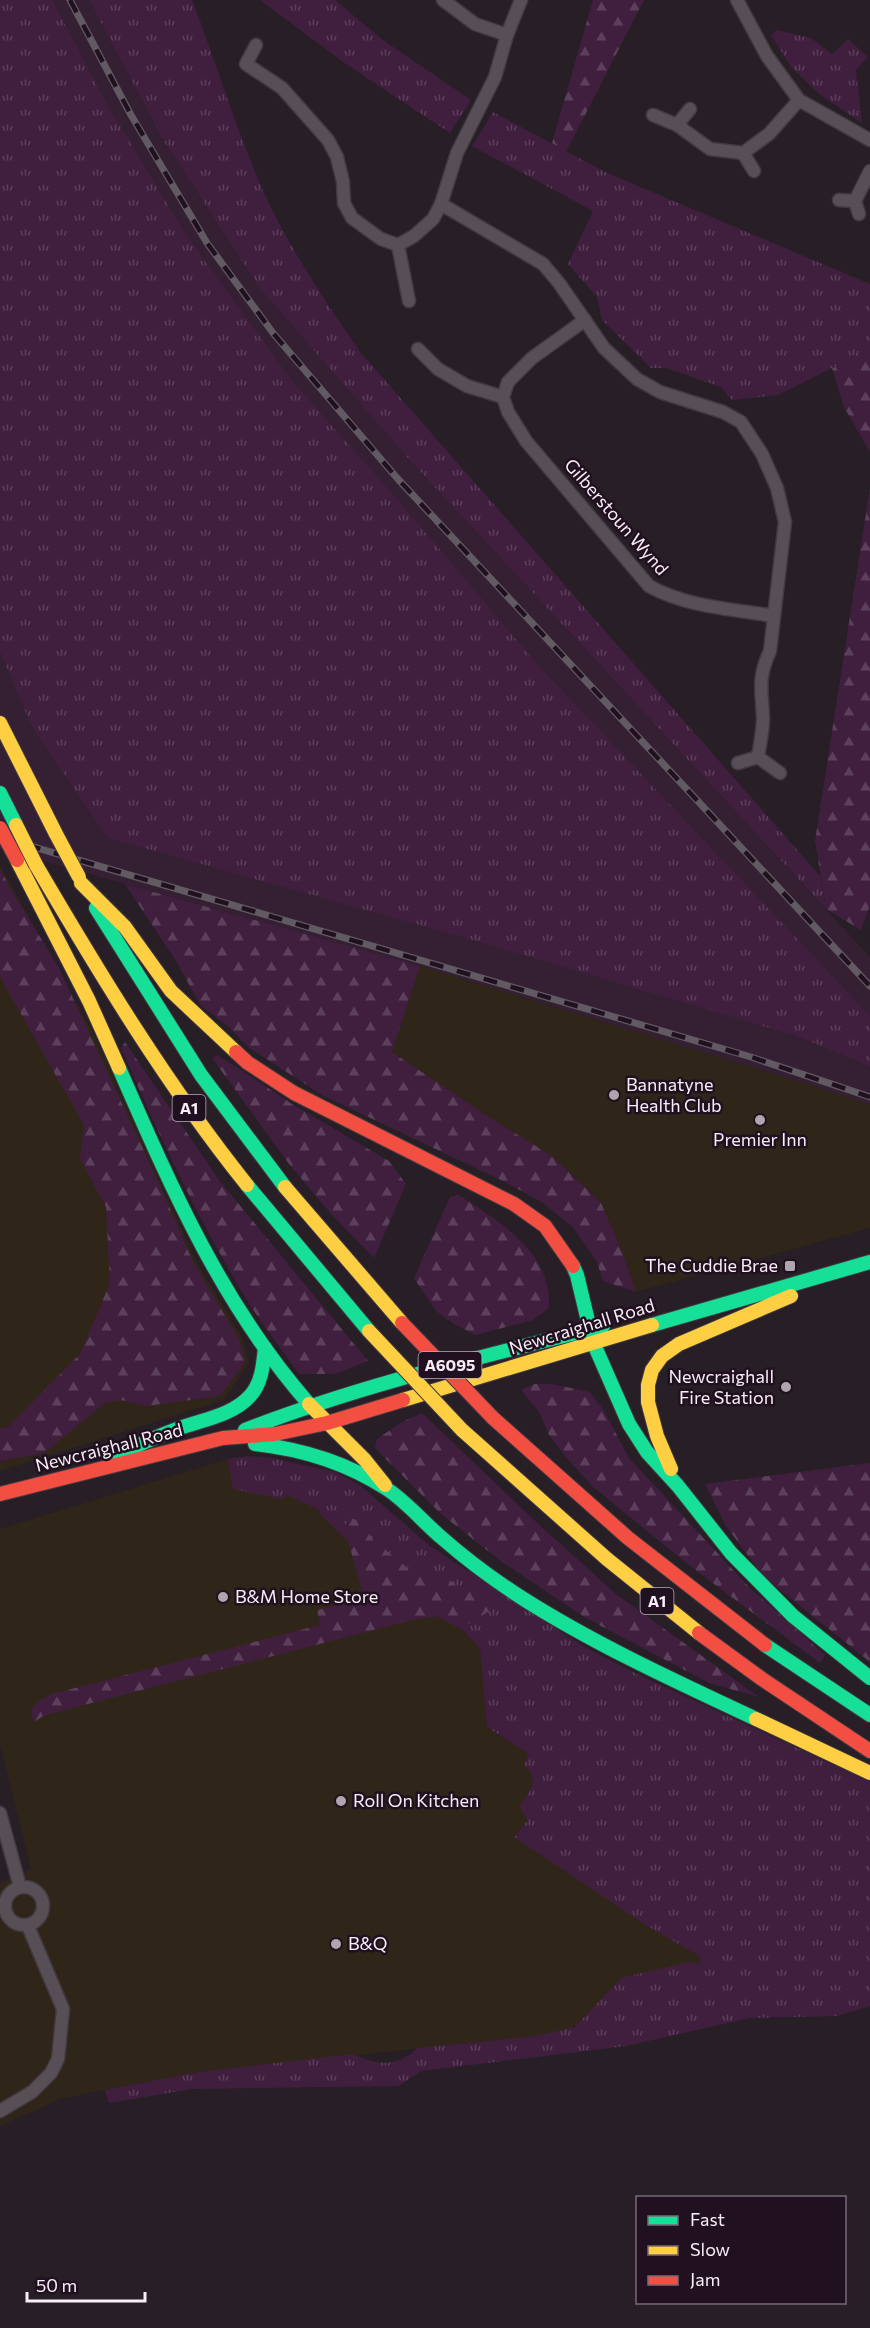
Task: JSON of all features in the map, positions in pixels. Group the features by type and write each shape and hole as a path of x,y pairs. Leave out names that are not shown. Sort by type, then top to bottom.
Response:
{"main road":[{"name":"A1","path":"0,723 80,880 169,1027 230,1114 309,1217 402,1323 493,1419 557,1479 679,1580 793,1664 870,1714"},
{"name":"A1","path":"0,793 36,865 127,1017 182,1098 262,1205 369,1330 462,1430 534,1497 660,1603 788,1696 870,1751"},
{"path":"0,828 98,1021 171,1186 233,1302 265,1348 310,1405 377,1472 388,1490"},
{"path":"80,880 125,927 188,1009 248,1063 294,1093 514,1204 545,1226 565,1253 577,1275 591,1335 629,1424 647,1452 678,1486 731,1553 793,1616 870,1678"},
{"name":"Newcraighall Road","path":"1,1495 223,1438 310,1405 407,1376 741,1299 870,1262"},
{"path":"678,1486 648,1414 646,1390 658,1360 667,1350 804,1291 826,1275"},
{"name":"Newcraighall Road","path":"223,1438 274,1434 327,1423 591,1335"},
{"path":"74,1475 176,1429 242,1405 257,1388 265,1348"},
{"path":"190,1446 243,1443 279,1446 321,1457 348,1468 388,1490 442,1538 482,1569 545,1612 649,1669 870,1773"}],"street":[{"path":"443,0 475,24 507,34"},
{"path":"256,45 246,64 282,88 328,140 337,157 343,182 344,203 352,218 381,239 398,245 414,236 433,219 441,204 457,153 495,77 507,34 521,0"},
{"path":"737,0 767,56 799,100 870,140"},
{"path":"654,115 677,125 710,149 743,153 769,134 799,100"},
{"path":"677,125 690,109"},
{"path":"743,153 754,171"},
{"path":"859,214 855,201 870,171"},
{"path":"839,200 855,201"},
{"path":"441,204 543,264 559,283 603,348 637,379 660,392 723,412 741,422 762,454 777,488 785,522 770,651 764,663 759,685 763,720 758,757"},
{"path":"398,245 409,301"},
{"path":"418,349 438,369 467,386 503,397 508,382 532,358 585,320"},
{"name":"Gilberstoun Wynd","path":"503,397 508,412 526,441 650,586 665,595 696,603 774,616"},
{"path":"738,763 758,757"},
{"path":"758,757 780,773"},
{"path":"0,1813 20,1887"},
{"path":"20,1887 32,1889 38,1893 43,1904 38,1920 28,1926 11,1921 5,1911 6,1898 9,1893 20,1887"},
{"path":"0,2111 32,2092 51,2073 58,2059 63,2009 28,1926"}],"shaded area":[{"path":"0,0 89,0 162,138 261,290 406,456 870,957 870,1105 420,966 0,849"},
{"path":"0,865 94,1035 196,1261 242,1337 249,1363 224,1400 0,1471"},
{"path":"420,966 870,1105 870,1228 636,1292 601,1202 552,1156 392,1052"},
{"path":"228,1459 334,1491 416,1619 438,1616 464,1631 480,1649 487,1727 529,1754 533,1785 526,1798 529,1820 514,1837 644,1924 701,1959 698,1964 568,2030 536,2036 199,2072 60,2099 0,2126 0,1883 31,1869 0,1745 0,1529"}],"green space":[{"path":"0,0 52,0 108,106 184,232 292,381 403,506 536,663 870,1016 870,1066 797,1036 473,940 108,838 32,727 0,651"},
{"path":"89,0 192,0 255,172 277,220 331,310 361,353 820,876 826,909 406,456 261,290 162,138"},
{"path":"260,0 335,0 383,40 471,100 450,133 346,64"},
{"path":"593,0 644,0 566,152 552,143"},
{"path":"777,30 811,38 832,54 848,39 868,57 856,70 862,123 819,94 791,67 771,35"},
{"path":"493,112 605,172 870,284 870,356 832,368 778,395 732,400 721,387 666,368 651,368 602,320 597,297 568,264 593,211 472,146"},
{"path":"870,356 870,452 844,407 832,368"},
{"path":"870,488 870,905 861,930 826,909 815,841"},
{"path":"0,868 59,968 193,1262 239,1339 245,1362 220,1396 146,1406 121,1400 105,1403 44,1453 0,1461 0,1428 8,1427 80,1354 110,1283 106,1207 80,1159 84,1125 0,977"},
{"path":"125,884 420,966 392,1052 552,1156 601,1203 620,1246 636,1292 603,1281 597,1262 573,1227 543,1203 507,1183 322,1095 248,1047 228,1026 201,1006 176,961"},
{"path":"125,1042 219,1180 368,1361 336,1374 299,1374 250,1305 194,1205 121,1048"},
{"path":"218,1055 292,1104 389,1161 406,1184 374,1258 331,1214 289,1164 212,1058"},
{"path":"459,1195 507,1228 533,1255 548,1288 549,1308 533,1320 476,1335 454,1324 436,1311 414,1278 450,1197"},
{"path":"534,1384 552,1384 590,1392 604,1411 629,1458 750,1588 825,1655 820,1663 690,1566 593,1487 549,1435 539,1412 521,1390"},
{"path":"422,1413 534,1520 616,1594 759,1697 709,1683 586,1618 502,1562 441,1514 375,1448 377,1439 402,1422"},
{"path":"248,1456 271,1458 335,1472 361,1486 430,1546 583,1646 637,1674 870,1782 870,2006 837,2016 750,2018 626,2046 421,2071 399,2086 192,2089 109,2103 105,2090 199,2072 353,2054 371,2061 387,2063 403,2059 418,2048 536,2036 575,2027 621,1978 689,1962 698,1964 701,1959 644,1924 514,1837 528,1820 519,1806 532,1786 532,1775 524,1765 529,1754 487,1727 480,1649 464,1631 437,1616 374,1630 348,1541 320,1514 318,1509 287,1495 281,1499 233,1489 228,1459"},
{"path":"870,1463 870,1662 764,1577 726,1526 705,1484"},
{"path":"351,1518 362,1522 373,1540 406,1567 424,1568 445,1575 456,1586 480,1596 494,1608 470,1623 456,1627 438,1616 416,1619 45,1715 34,1722 33,1708 38,1702 52,1694 320,1625 317,1610 364,1598 344,1526"}],"railway":[{"path":"70,0 131,115 207,243 273,333 397,478 870,986"},
{"path":"0,837 751,1057 870,1097"}],"traffic: fast":[{"path":"0,793 16,825"},
{"path":"96,908 201,1075 285,1187"},
{"path":"119,1068 179,1201 224,1286 278,1366 309,1404"},
{"path":"247,1185 369,1331"},
{"path":"652,1325 870,1262"},
{"path":"573,1266 593,1342 629,1424 647,1452 678,1486 731,1553 793,1616 870,1678"},
{"path":"245,1430 377,1385 603,1326"},
{"path":"117,1455 170,1432 216,1417 243,1403 257,1385 265,1348"},
{"path":"255,1444 290,1449 324,1459 372,1480 402,1500 471,1562 522,1598 608,1647 756,1719"},
{"path":"765,1645 870,1715"}],"traffic: slow":[{"path":"0,723 56,834"},
{"path":"16,825 36,865"},
{"path":"56,834 79,877"},
{"path":"17,860 89,1001 119,1068"},
{"path":"36,865 85,948 162,1069 247,1185"},
{"path":"81,883 125,927 171,991 236,1052"},
{"path":"285,1187 402,1323"},
{"path":"671,1469 657,1436 648,1402 648,1385 652,1370 662,1356 679,1344 791,1296"},
{"path":"403,1400 652,1325"},
{"path":"369,1331 462,1430"},
{"path":"309,1404 365,1460 385,1485"},
{"path":"462,1430 607,1559 699,1633"},
{"path":"756,1719 870,1773"}],"traffic: jam":[{"path":"0,828 17,860"},
{"path":"236,1052 248,1063 294,1093 514,1204 545,1226 573,1266"},
{"path":"402,1323 493,1418"},
{"path":"0,1494 223,1438 275,1434 327,1423 403,1400"},
{"path":"493,1418 628,1538 765,1645"},
{"path":"699,1633 762,1679 870,1751"}],"place":[{"name":"Bannatyne Health Club","path":"614,1095"},
{"name":"Premier Inn","path":"760,1120"},
{"name":"The Cuddie Brae","path":"790,1266"},
{"name":"Newcraighall Fire Station","path":"786,1387"},
{"name":"B&M Home Store","path":"223,1597"},
{"name":"Roll On Kitchen","path":"341,1801"},
{"name":"B&Q","path":"336,1944"}]}
